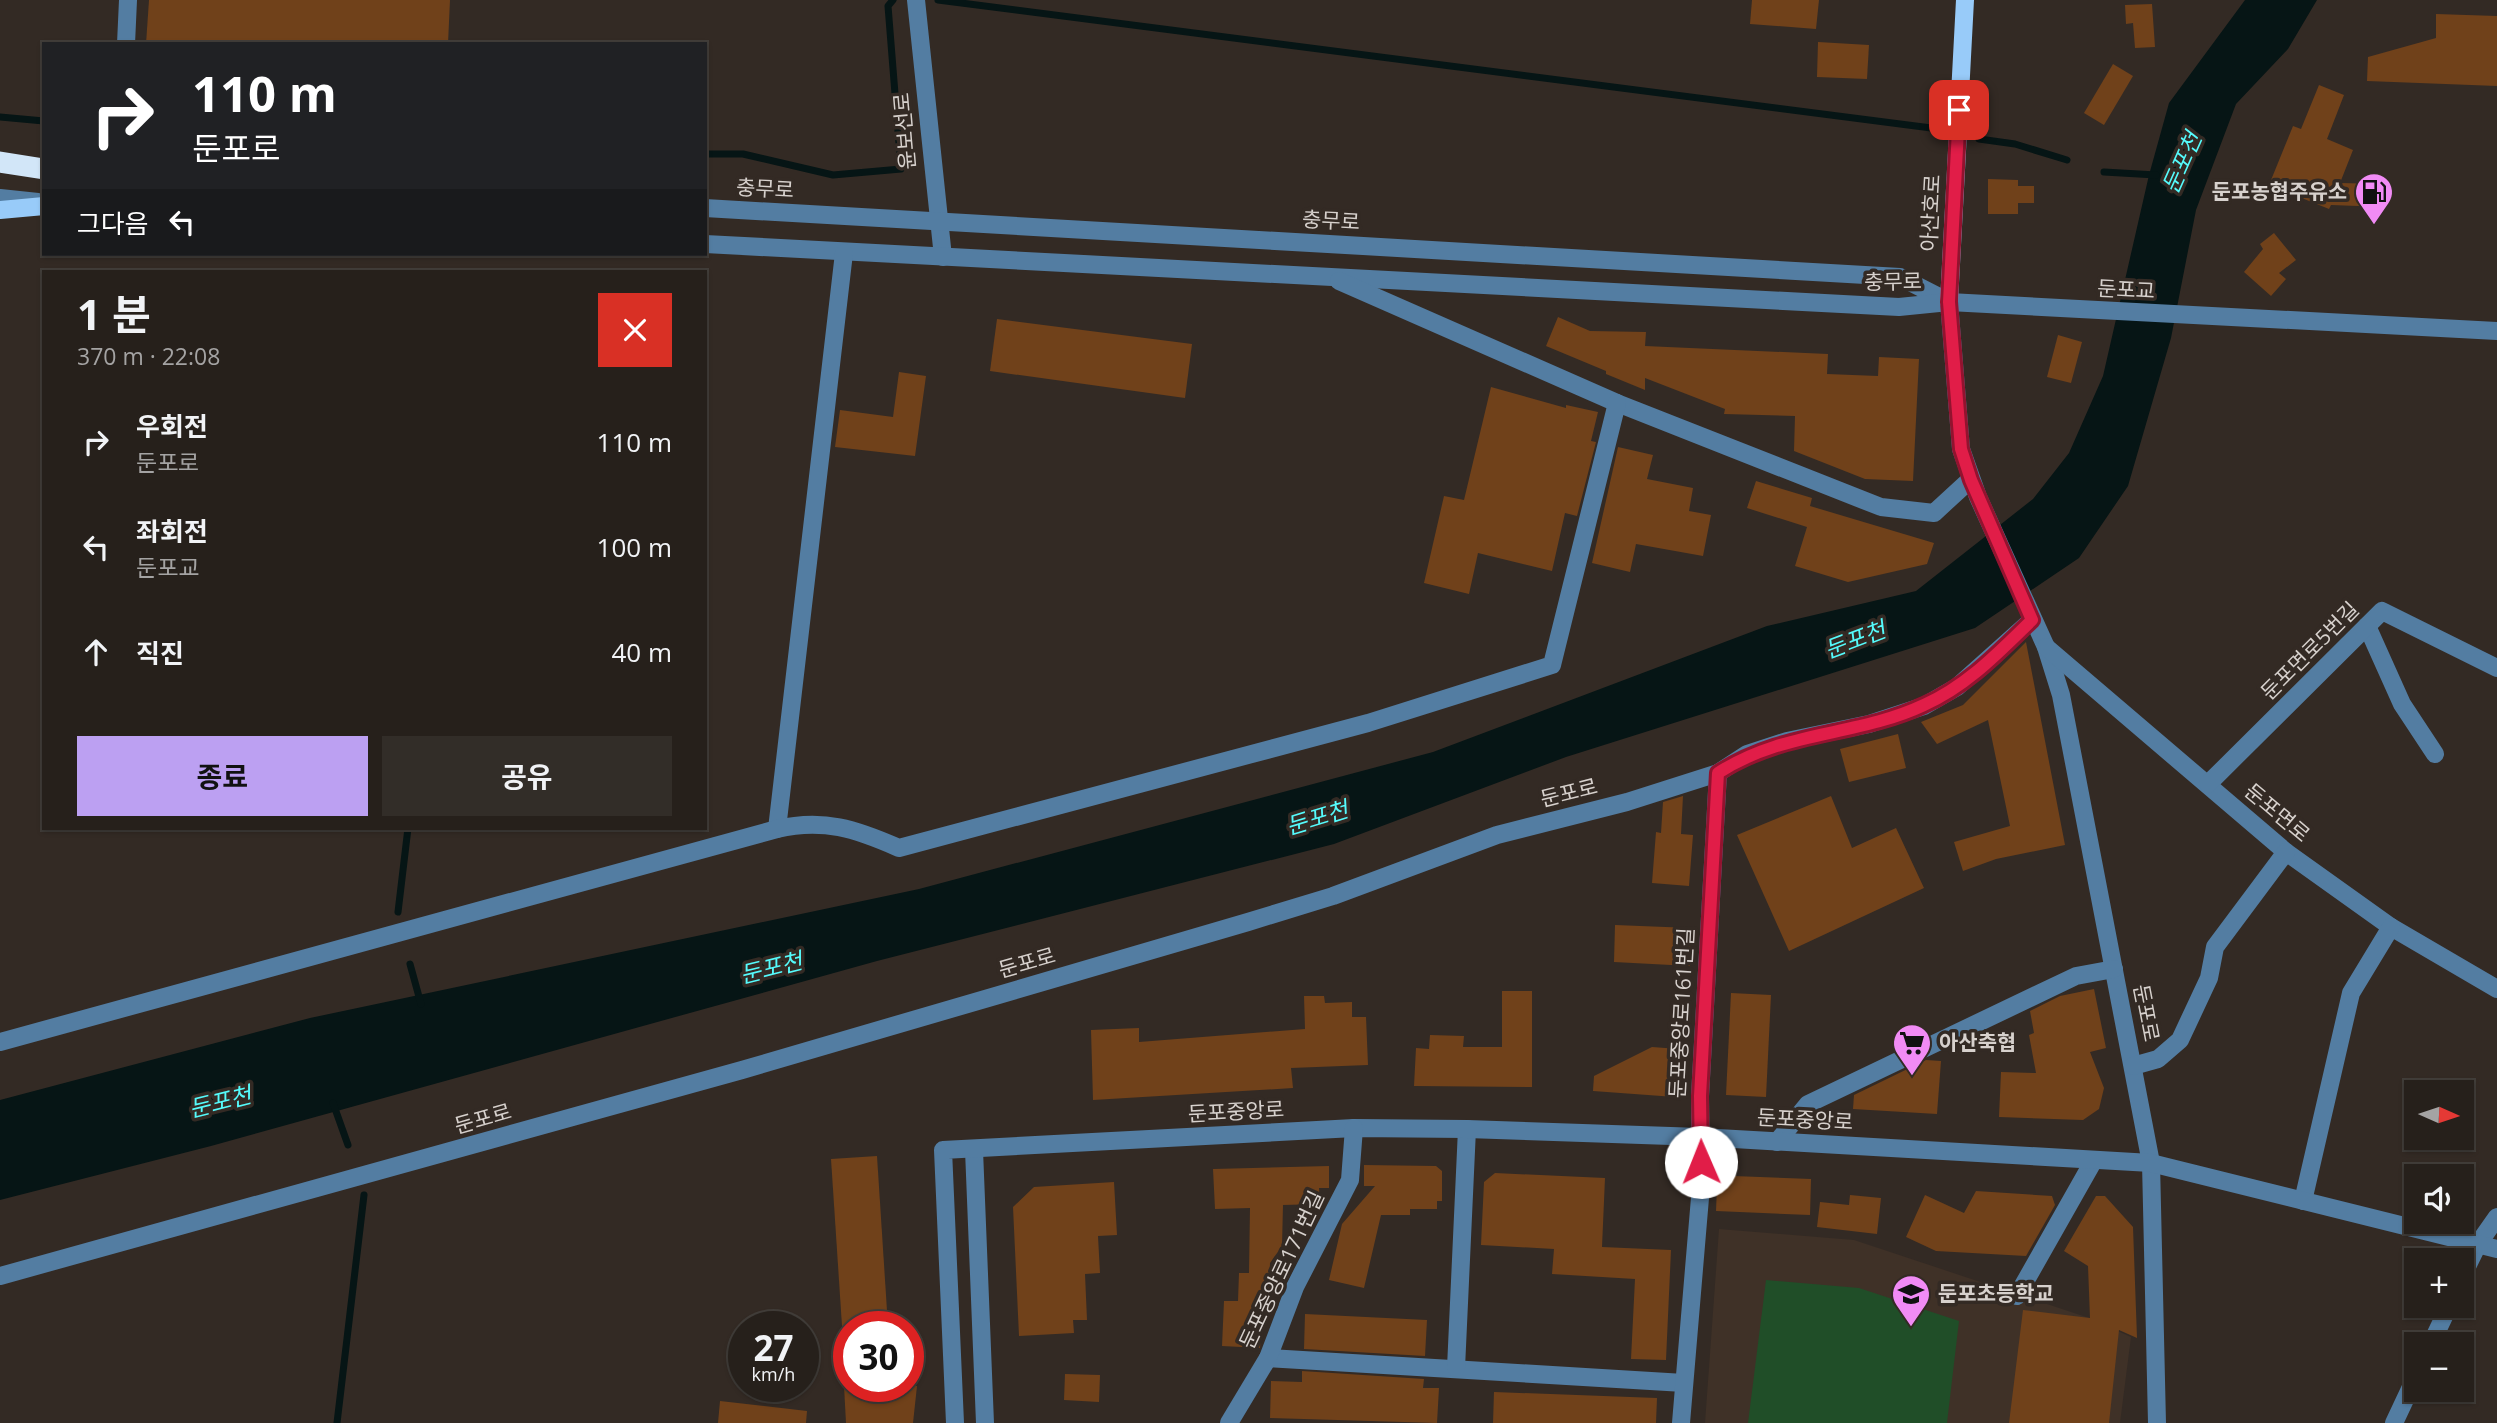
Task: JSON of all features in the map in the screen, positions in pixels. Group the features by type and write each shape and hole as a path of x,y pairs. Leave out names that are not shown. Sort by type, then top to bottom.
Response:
{"highway":[{"path":"0,165 42,170"}],"main road":[{"name":"아산호로","path":"1949,302 1965,0"},
{"path":"0,210 42,205"}],"street":[{"path":"126,42 128,0"},
{"name":"윤보선로","path":"916,0 943,257"},
{"path":"0,198 42,205"},
{"name":"충무로","path":"707,208 1900,277 1949,302"},
{"name":"충무로","path":"707,244 1899,307 1949,302 2021,308"},
{"path":"777,829 844,253"},
{"path":"1330,277 1617,404 1881,507 1934,513 1971,480"},
{"path":"1949,302 1961,449 1978,497 2030,615"},
{"name":"둔포교","path":"2021,308 2497,331"},
{"path":"0,1042 804,822 825,824 872,836 899,848 1368,723 1552,665 1617,404"},
{"name":"둔포면로5번길","path":"2208,784 2382,611 2497,668"},
{"name":"둔포로","path":"0,1276 743,1070 1198,937 1334,895 1497,835 1627,802 1718,773 1747,754 1787,741 1869,724 1924,706 1957,687 2030,615 2046,647 2061,695 2151,1163 2157,1423"},
{"path":"2367,626 2402,704 2435,754"},
{"name":"둔포면로","path":"2046,647 2286,852 2391,927 2497,989"},
{"name":"둔포중앙로161번길","path":"1681,1423 1701,1186 1700,1096 1718,773"},
{"path":"2133,1066 2158,1059 2180,1040 2209,978 2215,947 2286,852"},
{"path":"2304,1201 2351,993 2391,927"},
{"path":"1777,1142 1808,1104 2076,976 2114,969"},
{"name":"둔포중앙로","path":"955,1423 943,1150 1354,1128 1466,1129 1700,1137 2151,1163 2497,1250"},
{"name":"둔포중앙로171번길","path":"1229,1423 1268,1358 1295,1287 1350,1180 1354,1128"},
{"path":"1456,1368 1466,1129"},
{"path":"974,1150 985,1423"},
{"path":"2017,1296 2094,1160"},
{"path":"2474,1252 2497,1217"},
{"path":"1268,1358 1684,1383"},
{"path":"2394,1423 2404,1402"}],"shaded area":[{"name":"둔포초등학교","path":"1719,1229 1854,1240 2089,1318 2131,1337 2120,1423 1705,1423"}],"green space":[{"path":"1766,1280 1859,1288 1959,1321 1947,1423 1748,1423"}],"water":[{"name":"둔포천","path":"2245,0 2317,0 2288,49 2236,104 2196,210 2171,338 2128,486 2079,558 1975,628 1566,757 1334,844 877,961 211,1146 0,1200 0,1100 310,1018 919,889 1433,752 1767,626 1916,591 2033,499 2069,453 2103,376 2149,175 2169,103"}],"building":[{"path":"149,0 450,0 448,42 146,42"},
{"path":"1752,0 1819,0 1816,29 1750,24"},
{"path":"2152,4 2155,47 2135,48 2133,23 2126,24 2125,5"},
{"path":"2436,14 2497,16 2497,86 2367,81 2368,57 2436,38"},
{"path":"1818,42 1869,45 1867,79 1817,77"},
{"path":"2113,64 2133,76 2104,125 2084,113"},
{"path":"2319,85 2344,95 2327,139 2353,150 2340,183 2384,184 2384,207 2331,205 2329,209 2269,185 2293,126 2301,129"},
{"path":"1988,179 2018,180 2018,186 2034,186 2034,203 2018,203 2018,214 1988,214"},
{"path":"2274,233 2296,260 2279,273 2286,279 2271,296 2244,272 2263,249 2260,244"},
{"path":"1558,317 1590,331 1646,332 1645,346 1828,354 1827,374 1878,376 1879,357 1919,359 1913,481 1865,479 1794,451 1795,416 1724,414 1725,409 1645,378 1645,390 1606,374 1606,371 1546,346"},
{"path":"997,319 1192,344 1185,398 990,371"},
{"path":"2058,335 2082,342 2071,383 2047,377"},
{"path":"899,372 926,376 915,456 835,447 840,410 893,417"},
{"path":"1491,387 1566,408 1566,405 1598,412 1591,441 1596,442 1577,516 1565,513 1552,571 1478,553 1469,594 1424,583 1444,496 1464,500"},
{"path":"1618,447 1653,455 1647,479 1693,488 1689,511 1711,515 1703,556 1636,544 1630,572 1592,563"},
{"path":"1756,481 1812,498 1810,506 1934,543 1927,564 1848,582 1795,566 1807,527 1747,508"},
{"path":"2026,642 2065,845 1996,859 1963,871 1954,842 2010,826 1988,720 1937,744 1921,722 1963,705"},
{"path":"1898,734 1906,768 1849,782 1840,749"},
{"path":"1683,796 1681,834 1693,835 1689,886 1652,883 1656,832 1661,833 1663,802"},
{"path":"1831,796 1852,848 1896,828 1924,888 1789,951 1737,835"},
{"path":"1615,925 1691,928 1690,966 1614,962"},
{"path":"2094,989 2106,1048 2090,1052 2104,1088 2099,1109 2083,1120 1999,1117 2001,1072 2036,1073 2029,1035 2034,1033 2030,1011 2060,996"},
{"path":"1502,991 1532,991 1532,1087 1414,1086 1416,1048 1429,1049 1430,1035 1464,1036 1463,1047 1502,1047"},
{"path":"1731,993 1771,995 1766,1097 1726,1095"},
{"path":"1304,996 1324,996 1325,1003 1352,1002 1352,1017 1366,1017 1368,1065 1291,1068 1293,1088 1093,1100 1091,1030 1139,1028 1139,1042 1305,1029"},
{"path":"1652,1047 1679,1049 1675,1097 1593,1091 1594,1076"},
{"name":"아산축협","path":"1926,1060 1941,1061 1937,1114 1853,1109 1854,1095"},
{"path":"877,1156 887,1311 841,1311 831,1159"},
{"path":"1364,1165 1436,1166 1442,1171 1442,1201 1437,1201 1437,1209 1410,1209 1410,1215 1381,1215 1364,1288 1329,1280 1342,1224 1375,1186 1364,1186"},
{"path":"1329,1166 1329,1188 1319,1188 1320,1204 1283,1205 1282,1246 1270,1263 1269,1295 1264,1295 1260,1348 1222,1346 1224,1301 1238,1301 1239,1273 1249,1273 1250,1208 1215,1209 1213,1169"},
{"path":"1495,1173 1605,1178 1602,1247 1671,1250 1666,1360 1631,1359 1635,1279 1552,1274 1554,1249 1481,1245 1484,1182"},
{"path":"1733,1176 1811,1179 1810,1215 1716,1211 1717,1186"},
{"path":"1114,1182 1117,1235 1098,1236 1100,1273 1085,1274 1087,1320 1073,1320 1074,1333 1019,1336 1013,1207 1034,1187"},
{"path":"1976,1191 2052,1196 2055,1205 2026,1256 1936,1251 1906,1237 1925,1195 1964,1213"},
{"path":"1850,1195 1881,1198 1877,1234 1817,1227 1820,1202 1849,1205"},
{"path":"2096,1196 2105,1196 2133,1227 2137,1338 2119,1330 2109,1423 2009,1423 2023,1310 2090,1318 2088,1266 2064,1251"},
{"path":"1305,1314 1427,1320 1425,1356 1304,1349"},
{"path":"1302,1371 1424,1379 1423,1388 1439,1388 1437,1423 1270,1418 1271,1381 1302,1382"},
{"path":"1065,1374 1100,1375 1099,1402 1064,1400"},
{"path":"1494,1392 1657,1398 1656,1423 1493,1423"},
{"path":"720,1401 807,1411 806,1423 718,1423"},
{"path":"845,1402 915,1402 913,1423 846,1423"}],"waterway":[{"path":"707,154 743,154 833,175 901,169 888,6 893,0"},
{"path":"938,0 1939,129"},
{"path":"0,117 42,121"},
{"path":"1979,139 2015,144 2067,160"},
{"name":"둔포천","path":"2104,172 2156,175"},
{"path":"398,912 408,830"},
{"path":"410,964 421,1004"},
{"path":"333,1103 348,1145"},
{"path":"337,1423 364,1195"}],"place":[{"name":"둔포농협주유소","path":"2374,226"},
{"name":"아산축협","path":"1912,1077"},
{"name":"둔포초등학교","path":"1911,1328"}],"route":[{"path":"1701,1162 1700,1096 1718,773 1747,754 1787,741 1869,724 1924,706 1957,687 1988,663 2032,620 1971,480 1961,449 1955,349 1949,302 1959,110"}]}
